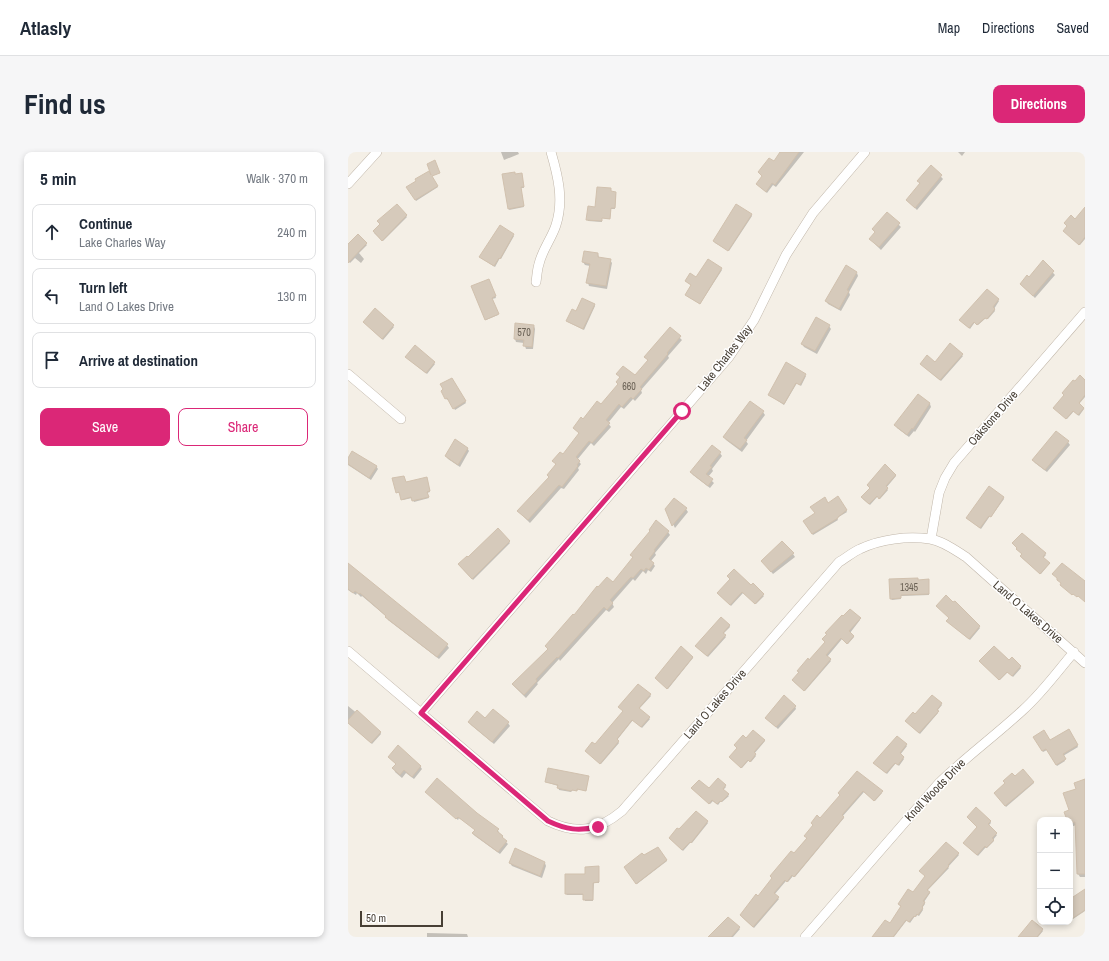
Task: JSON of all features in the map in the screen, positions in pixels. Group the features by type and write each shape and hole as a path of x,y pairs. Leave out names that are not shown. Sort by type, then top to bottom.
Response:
{"street":[{"path":"348,184 377,152"},
{"path":"536,282 539,263 557,223 560,197 557,175 551,152"},
{"name":"Lake Charles Way","path":"421,713 729,357 754,320 786,255 813,213 866,152"},
{"name":"Oakstone Drive","path":"931,539 939,493 954,463 1085,312"},
{"path":"348,374 401,420"},
{"name":"Land O Lakes Drive","path":"348,651 548,821 572,830 584,830 598,827 612,820 622,811 839,562 859,549 881,541 904,538 931,539 949,546 966,557 1085,663"},
{"name":"Knoll Woods Drive","path":"805,937 939,782 960,762 1003,728 1024,709 1047,685 1074,652"}],"building":[{"path":"780,152 799,152 775,185 772,183 766,192 756,184 762,176 758,172 769,158 774,161"},
{"path":"435,160 440,173 432,176 438,186 415,200 406,187 416,181 415,179 429,171 431,175 427,164"},
{"path":"931,165 942,175 915,208 906,200 920,183 917,181"},
{"path":"515,172 515,174 522,173 524,187 521,187 524,206 508,209 502,174"},
{"path":"597,187 611,188 611,191 616,192 615,208 611,208 610,219 602,218 602,221 586,220 588,206 595,207"},
{"path":"397,204 407,215 382,241 373,231 380,224 377,221"},
{"path":"736,204 752,214 728,251 713,241"},
{"path":"1085,207 1085,237 1079,245 1063,231 1067,226 1064,223 1071,215 1075,219"},
{"path":"887,212 900,223 879,247 869,239 875,232 872,229"},
{"path":"500,225 514,234 500,259 499,258 494,266 479,257"},
{"path":"358,234 367,243 348,263 348,244"},
{"path":"584,251 598,253 598,257 611,259 606,286 586,283 590,264 582,262"},
{"path":"708,259 722,268 700,304 685,295 691,285 685,281 690,273 696,277"},
{"path":"1043,260 1054,271 1033,296 1020,284 1027,275 1029,277"},
{"path":"846,265 857,272 839,309 825,301"},
{"path":"489,279 496,296 492,298 499,314 485,320 471,286"},
{"path":"987,289 999,299 993,307 995,309 987,319 985,318 977,325 974,322 969,328 959,320"},
{"path":"582,298 595,304 583,329 566,321 572,309 576,311"},
{"path":"375,308 394,325 382,339 363,322"},
{"path":"816,317 830,325 815,351 801,344"},
{"path":"515,323 534,325 532,347 523,346 524,340 514,339"},
{"path":"670,327 681,336 667,353 668,354 640,387 642,389 633,399 631,397 622,407 619,404 606,420 610,423 592,443 589,441 576,457 580,461 577,465 578,466 562,487 559,485 528,520 517,511 549,477 547,475 556,464 552,461 560,452 563,454 579,433 573,428 581,417 583,419 597,401 601,404 618,384 616,382 620,377 616,374 623,366 635,375 648,360 644,357"},
{"path":"950,343 963,354 940,380 920,364 927,355 935,362"},
{"path":"415,345 435,362 426,373 405,357"},
{"path":"786,362 806,374 800,385 796,383 784,404 768,395"},
{"path":"1080,375 1085,380 1085,395 1079,403 1084,408 1078,415 1073,411 1066,419 1053,408 1064,395 1062,393 1073,380 1075,381"},
{"path":"452,378 466,401 453,409 447,398 445,399 441,391 443,389 440,384"},
{"path":"918,394 930,403 913,429 912,428 907,435 894,425"},
{"path":"750,401 764,411 744,438 747,440 740,449 723,437"},
{"path":"1056,431 1069,441 1045,470 1032,460"},
{"path":"455,439 468,448 458,465 445,456"},
{"path":"712,445 721,452 710,466 712,467 706,474 713,479 708,486 690,472"},
{"path":"352,451 377,466 369,478 348,464 348,458"},
{"path":"885,464 896,475 886,486 888,488 879,499 877,496 869,504 861,497 870,488 867,485"},
{"path":"404,476 406,482 427,477 430,491 427,492 429,497 412,501 411,497 401,500 399,492 396,493 392,478"},
{"path":"989,486 1004,497 991,517 989,516 980,528 966,518"},
{"path":"838,496 847,510 838,518 812,534 803,521 815,513 810,507 825,497 828,503"},
{"path":"674,498 687,508 672,526 665,509"},
{"path":"656,520 669,531 649,559 654,563 649,570 646,568 644,571 641,569 633,578 631,577 610,600 613,603 607,610 604,607 558,658 557,657 536,679 537,681 524,695 512,684 548,649 545,646 573,614 574,615 597,586 598,587 607,577 613,582 633,557 630,555 650,531 649,530"},
{"path":"498,528 510,541 472,579 458,564 467,556 468,557"},
{"path":"1022,533 1046,553 1043,557 1050,563 1040,574 1020,556 1022,554 1012,543"},
{"path":"782,541 794,553 771,572 761,561"},
{"path":"348,563 448,644 437,657 385,617 386,616 360,593 359,594 355,591 353,593 348,589"},
{"path":"1062,563 1085,581 1085,602 1078,596 1072,595 1060,585 1061,583 1052,574"},
{"path":"734,569 751,585 753,583 764,594 755,604 742,592 730,605 717,593 730,579 727,576"},
{"path":"918,578 918,580 929,579 929,594 901,595 901,598 890,599 889,579"},
{"path":"946,595 953,602 955,601 980,626 969,639 946,621 949,618 936,606"},
{"path":"850,609 861,618 849,631 854,636 847,644 841,638 826,655 831,659 804,691 792,680 799,672 797,671 825,642 822,639 827,634 825,633 842,615 843,616"},
{"path":"721,617 730,625 723,633 726,635 707,656 695,646"},
{"path":"681,646 693,657 667,689 655,678"},
{"path":"994,646 1009,660 1012,657 1021,666 1012,676 1007,672 999,680 979,661"},
{"path":"638,684 651,694 639,708 650,717 641,727 632,720 617,739 619,741 600,764 585,751 592,742 595,744 623,711 618,707"},
{"path":"784,695 796,706 776,727 765,718"},
{"path":"932,695 942,703 937,710 939,711 919,733 905,721 913,712 915,714"},
{"path":"493,709 509,722 492,742 468,722 477,711 485,718"},
{"path":"357,710 381,732 371,743 348,723 348,720"},
{"path":"1069,729 1078,745 1063,754 1066,759 1056,765 1046,749 1042,751 1033,737 1044,730 1050,740"},
{"path":"753,730 765,740 754,752 756,754 750,762 748,760 741,768 729,757 737,748 734,745 743,735 746,738"},
{"path":"897,736 907,744 900,753 904,757 898,765 895,763 886,773 873,763"},
{"path":"398,745 421,766 412,777 404,770 400,775 392,768 396,764 388,757"},
{"path":"548,768 589,776 586,791 577,789 577,791 571,791 557,788 558,785 545,782"},
{"path":"1023,769 1034,782 1005,806 994,793 1005,783 1003,781 1012,773 1015,776"},
{"path":"857,771 883,791 874,801 863,791 842,815 844,817 794,877 792,875 787,882 785,880 774,893 779,897 753,927 740,915 756,894 758,896 772,878 770,876 791,851 794,853 807,838 804,836 813,825 811,823 817,815 820,818 840,795 838,793"},
{"path":"437,778 477,813 499,829 497,831 507,841 498,852 472,833 475,830 458,817 456,819 425,792"},
{"path":"718,778 726,785 723,789 729,794 717,804 712,800 709,804 691,788 699,780 709,788"},
{"path":"1085,779 1085,874 1077,874 1075,822 1073,822 1073,817 1066,817 1064,812 1069,810 1063,793 1076,789 1074,783"},
{"path":"976,807 991,821 988,824 997,833 992,838 994,840 986,848 985,846 977,855 963,843 977,827 967,817"},
{"path":"696,811 708,821 691,843 690,842 682,850 669,838 677,828 679,829"},
{"path":"946,842 959,853 927,890 930,892 923,901 925,902 922,907 923,908 918,915 917,914 915,917 914,916 909,922 906,920 893,937 872,937 885,920 890,923 901,906 898,904 908,889 913,892 925,876 919,871"},
{"path":"658,847 667,860 636,884 624,867 642,853 644,855"},
{"path":"515,848 545,862 540,876 509,863"},
{"path":"599,866 599,882 593,883 593,900 583,900 583,894 565,894 565,874 585,874 585,867"},
{"path":"1085,889 1085,910 1073,918 1073,897"},
{"path":"728,917 740,927 731,937 708,937"},
{"path":"1032,920 1043,929 1037,937 1018,937"}],"route":[{"path":"598,827 584,830 572,830 548,821 421,713 682,411"}]}
